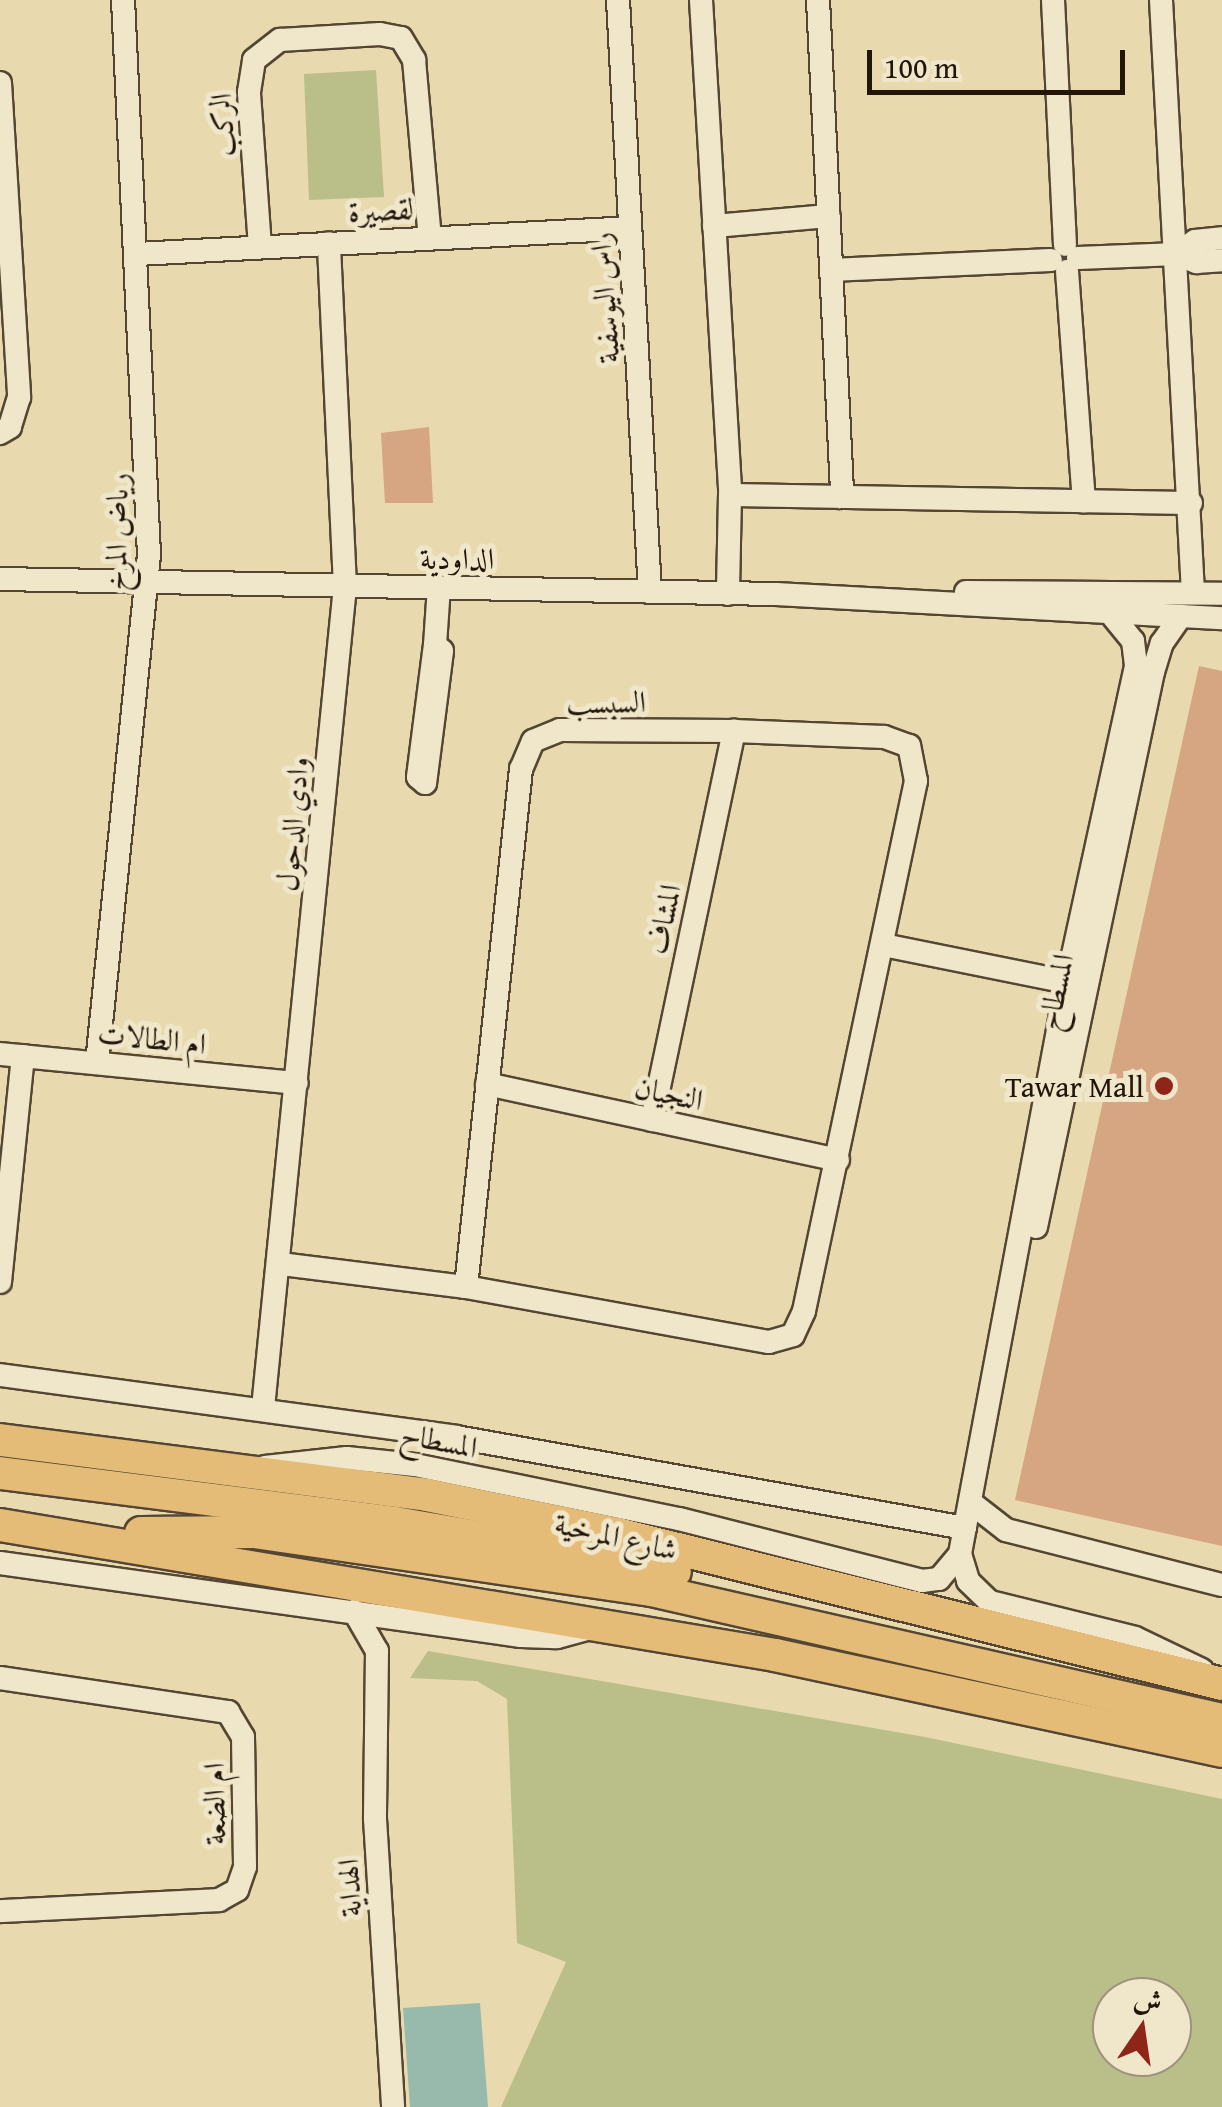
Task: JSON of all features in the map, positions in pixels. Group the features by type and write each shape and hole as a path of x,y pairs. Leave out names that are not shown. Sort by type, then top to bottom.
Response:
{"highway":[{"path":"0,1422 13,1442"},
{"name":"شارع المرخية","path":"13,1442 427,1495 725,1562 1221,1684"},
{"path":"0,1473 360,1518 692,1575 725,1562"},
{"path":"0,1525 602,1623 1222,1751"},
{"path":"96,1538 204,1528 254,1532 651,1590 1222,1720"}],"street":[{"name":"رياض المرخ","path":"97,1063 148,579 137,254 123,0"},
{"name":"راس اليوسفية","path":"618,0 650,592"},
{"path":"701,0 730,495 728,594"},
{"path":"818,0 842,497"},
{"path":"1053,0 1065,258 1084,501"},
{"path":"1160,0 1178,254 1192,593"},
{"name":"الركب","path":"260,247 249,92 254,60 280,40 380,34 401,38 414,60 430,238"},
{"path":"0,82 5,251 19,397 10,427 0,433"},
{"path":"714,226 828,216"},
{"name":"لقصيرة","path":"137,254 628,228"},
{"path":"1178,254 1195,241 1222,238"},
{"name":"وادي الدحول","path":"263,1408 281,1264 344,586 329,244"},
{"path":"831,270 1178,254 1196,262 1222,260"},
{"path":"730,495 1191,503"},
{"name":"الداودية","path":"0,578 914,599 1222,618"},
{"path":"430,711 439,587"},
{"name":"الداودية","path":"914,599 957,592 1222,594"},
{"name":"المسطاح","path":"245,1471 347,1458 415,1465 679,1519 922,1580 939,1579 960,1554 1068,982 1136,656 1148,616 1164,592"},
{"path":"1111,614 1129,632 1136,656"},
{"name":"المسطاح","path":"970,1502 993,1430 1153,672 1162,643 1181,616"},
{"name":"السبسب","path":"281,1264 466,1287 783,1341 804,1311 838,1160 916,781 914,754 884,737 560,730 533,740 524,753 466,1287"},
{"name":"المشاف","path":"652,1120 734,732"},
{"path":"883,945 1068,982"},
{"path":"0,1282 11,1055"},
{"name":"ام الطالات","path":"11,1055 297,1083"},
{"name":"النجيان","path":"487,1084 838,1160"},
{"path":"0,1375 263,1408 686,1475 965,1528"},
{"path":"970,1502 1006,1530 1222,1585"},
{"path":"960,1554 968,1581 990,1602 1135,1638 1221,1684"},
{"path":"0,1563 542,1638 602,1623"},
{"name":"الهداية","path":"354,1612 372,1636 378,1666 376,1819 394,2107"},
{"path":"378,1666 392,1642 417,1622"},
{"name":"ام الضعة","path":"0,1678 228,1712 243,1737 245,1867 237,1890 219,1900 0,1911"}],"green space":[{"path":"376,70 384,197 309,200 304,74"},
{"path":"428,1651 925,1737 1222,1799 1222,2107 501,2107 566,1962 517,1943 507,1699 477,1681 410,1678"}],"shaded area":[{"path":"480,2003 488,2107 410,2107 403,2008"}],"building":[{"path":"429,427 433,503 385,503 381,433"},
{"name":"Tawar Mall","path":"1199,666 1222,671 1222,1546 1015,1500"}],"place":[{"name":"Tawar Mall","path":"1164,1086"}]}
